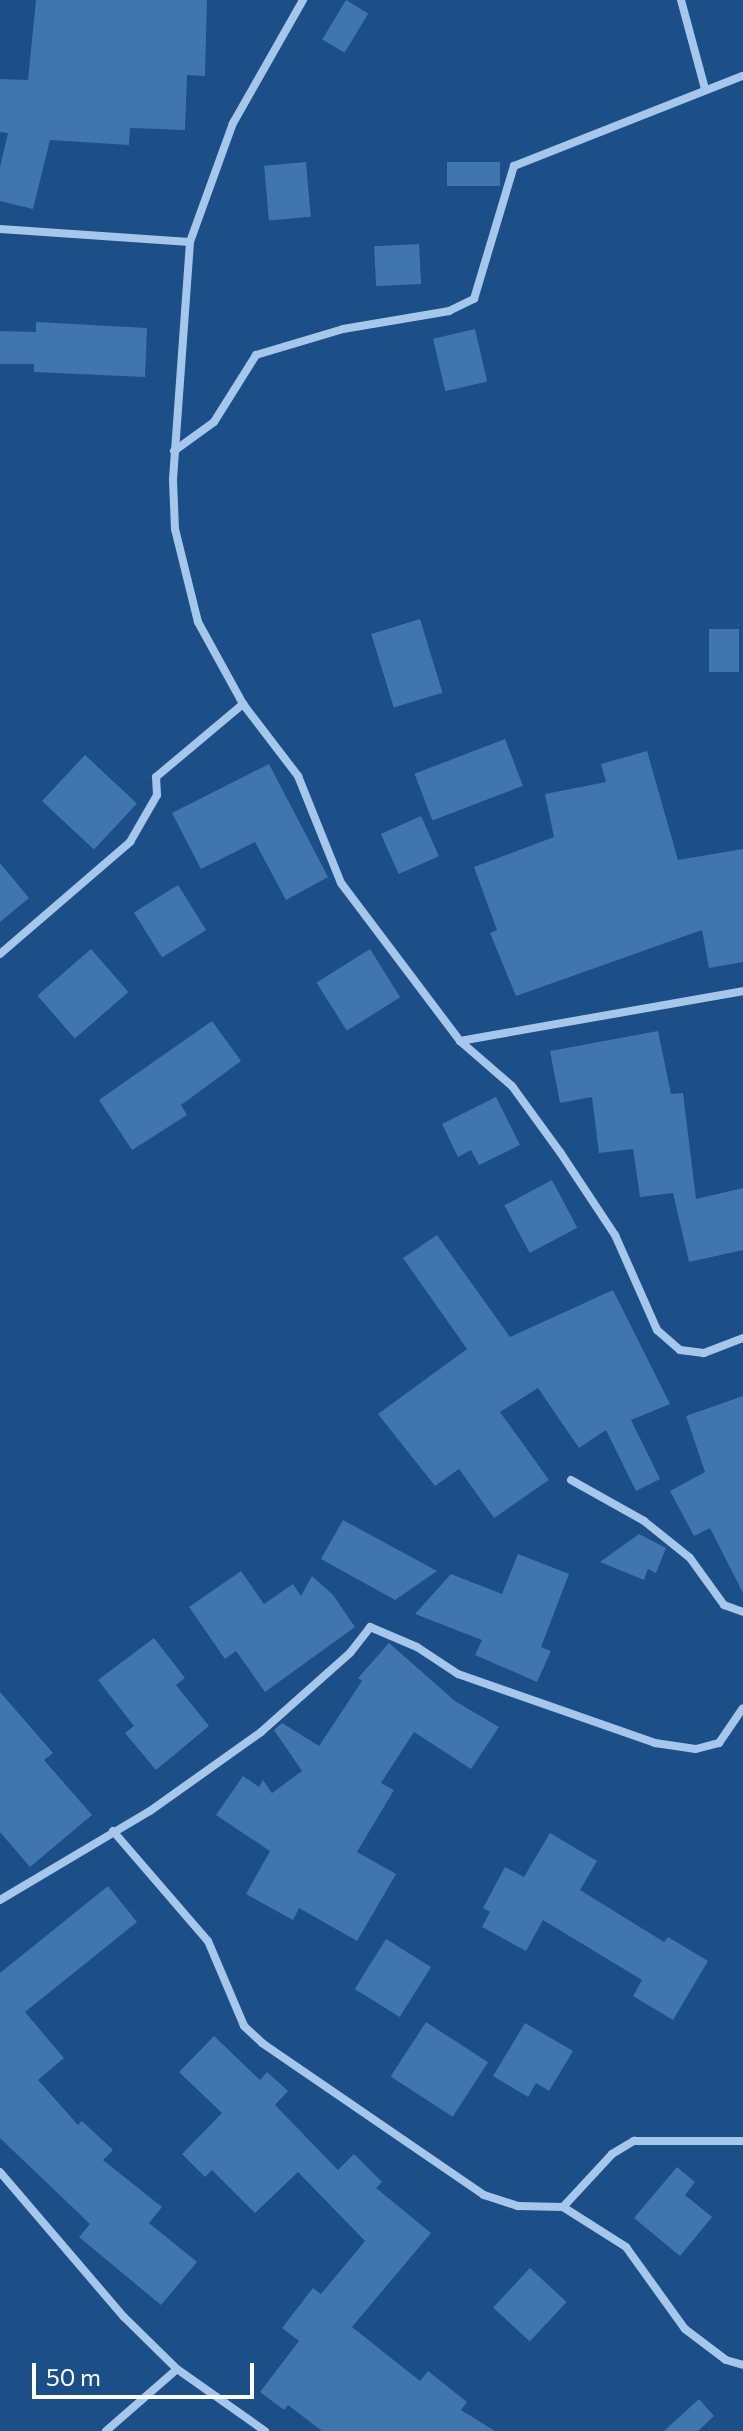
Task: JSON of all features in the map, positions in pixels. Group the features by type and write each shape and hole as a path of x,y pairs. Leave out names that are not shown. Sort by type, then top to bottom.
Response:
{"street":[{"path":"303,0 233,123 190,242 174,451 175,529 198,622 243,704 298,776 341,883 460,1041 512,1086 560,1152 615,1235 657,1330 680,1350 704,1353 743,1338"},
{"path":"681,0 705,89"},
{"path":"174,451 214,422 256,355 343,329 449,311 474,299 514,166 743,76"},
{"path":"0,229 190,242"},
{"path":"0,954 130,842 157,795 156,777 243,704"},
{"path":"460,1041 743,991"},
{"path":"571,1480 644,1521 690,1558 724,1605 743,1612"},
{"path":"0,1900 150,1811 261,1732 350,1653 370,1627 417,1647 458,1674 655,1743 696,1749 719,1743 743,1708"},
{"path":"113,1831 208,1941 244,2026 262,2043 484,2195 518,2206 563,2207 626,2247 685,2329 726,2360 743,2365"},
{"path":"563,2207 612,2154 634,2141 743,2141"},
{"path":"0,2172 124,2317 177,2369 265,2431"},
{"path":"106,2431 177,2369"}],"building":[{"path":"36,0 207,0 205,76 187,75 185,130 130,128 129,145 50,140 33,209 0,201 0,167 8,133 0,132 0,79 28,80"},
{"path":"346,0 368,13 345,53 322,39"},
{"path":"306,162 311,217 269,220 264,166"},
{"path":"447,162 500,162 500,186 447,186"},
{"path":"419,244 421,284 376,286 374,246"},
{"path":"36,322 147,328 145,377 34,372 34,364 0,364 0,331 36,332"},
{"path":"475,329 487,382 445,391 433,339"},
{"path":"420,619 443,693 394,708 371,634"},
{"path":"709,629 739,629 739,672 709,672"},
{"path":"505,739 523,786 432,820 414,774"},
{"path":"647,751 678,860 743,849 743,962 709,968 702,930 516,996 490,933 497,930 474,867 554,837 545,794 606,782 601,764"},
{"path":"85,755 137,803 94,849 42,801"},
{"path":"269,764 328,877 286,900 255,842 201,869 172,813"},
{"path":"421,816 439,856 399,874 381,834"},
{"path":"0,863 29,898 0,922"},
{"path":"178,885 206,930 162,958 134,913"},
{"path":"91,949 128,992 75,1039 37,996"},
{"path":"370,949 400,997 347,1031 317,982"},
{"path":"212,1021 241,1061 181,1105 187,1115 132,1150 99,1100"},
{"path":"658,1031 671,1094 683,1093 696,1199 743,1188 743,1250 689,1262 673,1193 640,1197 633,1149 599,1153 592,1097 560,1103 550,1051"},
{"path":"496,1097 520,1145 479,1165 471,1150 458,1157 442,1124"},
{"path":"552,1180 577,1228 530,1253 504,1205"},
{"path":"437,1235 510,1337 613,1290 670,1404 631,1420 660,1479 636,1491 606,1430 579,1448 538,1388 500,1412 549,1480 494,1518 459,1469 435,1486 378,1414 467,1349 403,1258"},
{"path":"743,1396 743,1593 710,1528 694,1536 670,1491 705,1472 686,1416"},
{"path":"343,1520 437,1571 395,1600 321,1559"},
{"path":"639,1534 666,1548 656,1573 648,1569 644,1580 600,1562"},
{"path":"518,1554 569,1574 541,1647 551,1651 537,1682 475,1655 482,1640 415,1614 451,1574 502,1594"},
{"path":"241,1571 264,1604 293,1584 301,1596 312,1576 333,1595 355,1627 265,1692 236,1651 225,1659 189,1607"},
{"path":"154,1638 185,1678 176,1685 209,1726 156,1770 125,1733 134,1726 98,1680"},
{"path":"389,1643 455,1701 499,1727 471,1769 414,1732 381,1783 394,1790 357,1852 396,1874 357,1941 299,1908 293,1920 246,1894 270,1851 216,1815 243,1776 259,1787 263,1780 272,1793 302,1771 274,1730 282,1723 319,1746 362,1681 358,1678"},
{"path":"0,1692 53,1753 44,1760 92,1815 30,1867 0,1832"},
{"path":"550,1833 597,1861 580,1890 664,1942 668,1937 708,1961 673,2020 633,1996 642,1980 543,1920 526,1951 482,1927 490,1912 483,1908 505,1867 524,1877"},
{"path":"108,1886 137,1922 25,2012 64,2058 38,2080 78,2125 82,2121 113,2150 103,2160 162,2207 149,2223 197,2262 161,2305 79,2237 90,2224 0,2138 0,1973"},
{"path":"386,1939 431,1967 400,2017 355,1989"},
{"path":"426,2022 488,2062 453,2117 391,2077"},
{"path":"525,2023 573,2051 549,2091 536,2083 528,2097 493,2076"},
{"path":"214,2036 260,2080 267,2072 288,2091 275,2105 338,2170 354,2154 382,2182 376,2188 431,2233 352,2327 420,2381 428,2371 467,2402 461,2410 495,2431 322,2431 288,2405 284,2410 260,2392 299,2341 282,2328 313,2288 321,2294 365,2241 298,2172 255,2213 212,2170 205,2177 182,2154 222,2113 179,2072"},
{"path":"677,2167 695,2182 685,2195 712,2217 680,2256 634,2218"},
{"path":"530,2268 567,2302 530,2342 493,2307"},
{"path":"699,2399 714,2416 698,2431 664,2431"}]}
